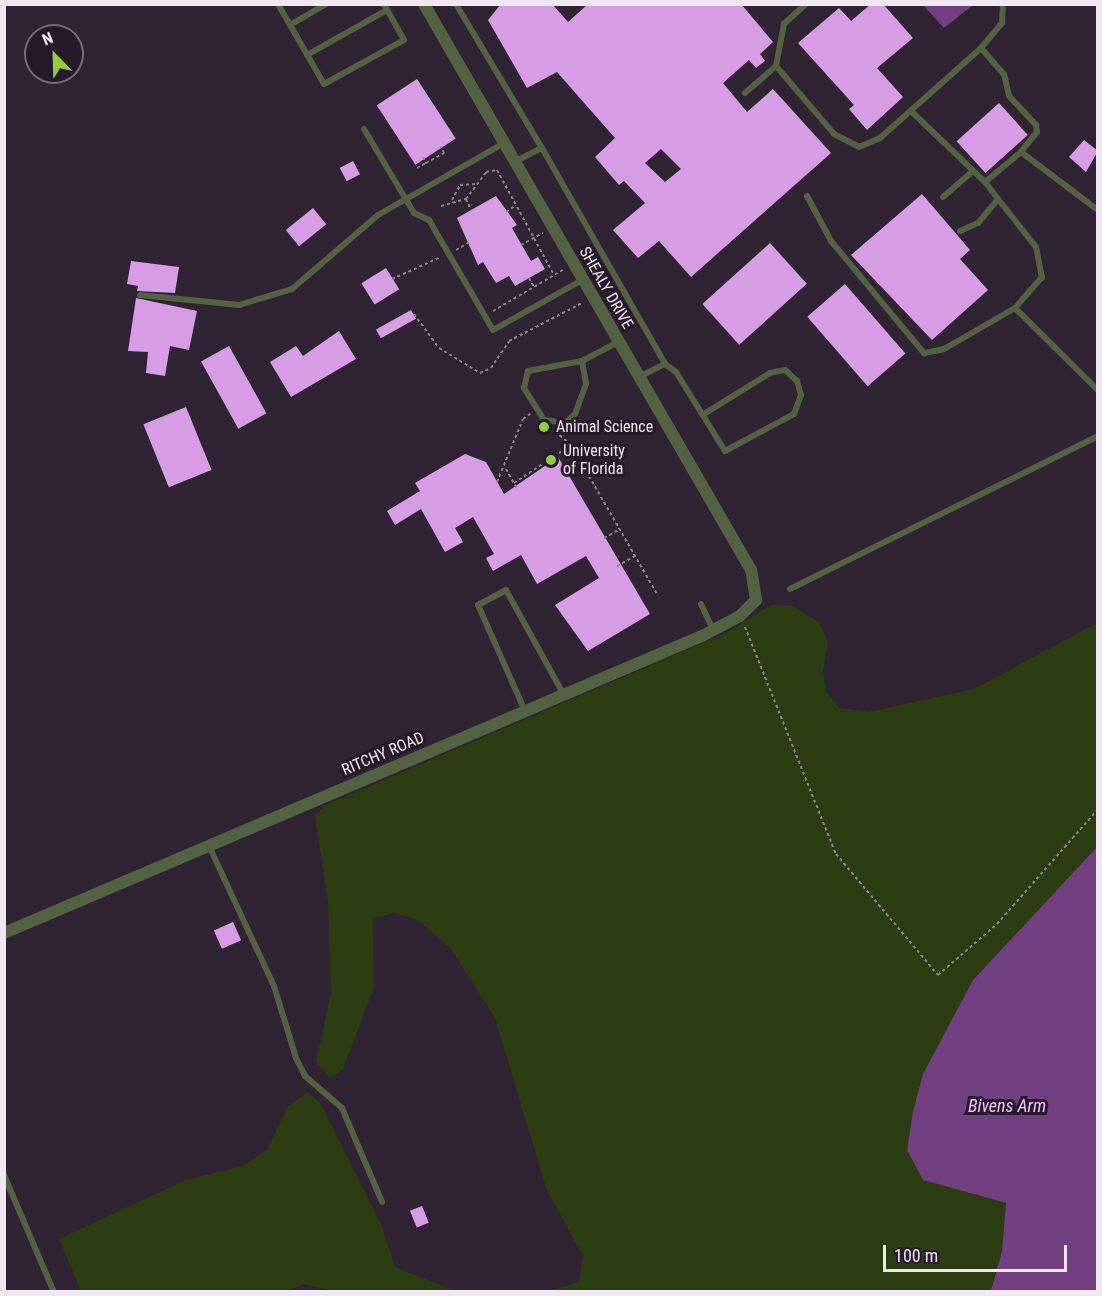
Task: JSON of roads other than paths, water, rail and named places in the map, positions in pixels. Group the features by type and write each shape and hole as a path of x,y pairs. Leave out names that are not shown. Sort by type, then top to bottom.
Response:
{"street":[{"name":"SHEALY DRIVE","path":"424,4 757,588"},
{"name":"RITCHY ROAD","path":"4,933 713,630 740,616 756,600 757,588"}],"lane":[{"path":"278,4 307,55 324,84 404,40 385,7 307,55"},
{"path":"290,25 326,4"},
{"path":"456,4 542,148 665,364 687,385 725,452 794,414 801,395 797,381 785,370 770,373 705,414"},
{"path":"745,93 776,66 784,24 806,4"},
{"path":"776,66 850,146 870,145 981,48 1002,23 1003,4"},
{"path":"981,48 1004,74 1009,96 1036,125 1037,132 1021,152 985,182"},
{"path":"807,196 831,241 924,353 931,355 1015,308 1042,277 1036,247 985,182 971,173 911,111"},
{"path":"364,129 414,213 429,220 493,330 582,280"},
{"path":"140,295 219,306 263,301 292,289 349,237 405,199 504,142"},
{"path":"515,162 542,148"},
{"path":"1021,152 1098,210"},
{"path":"943,197 971,173"},
{"path":"960,231 978,223 998,199"},
{"path":"1015,308 1098,390"},
{"path":"583,429 571,420 544,420 524,388 523,375 582,361 618,342"},
{"path":"571,420 586,384 582,361"},
{"path":"639,378 665,364"},
{"path":"790,589 1098,436"},
{"path":"525,712 478,605 506,590 564,695"},
{"path":"701,604 713,630"},
{"path":"209,846 274,986 296,1058 305,1076 342,1108 382,1202"},
{"path":"4,1175 54,1292"}],"water":[{"path":"923,5 973,5 944,28"},
{"name":"Bivens Arm","path":"1097,847 1097,1291 991,1291 1002,1251 1006,1203 923,1180 907,1150 913,1112 923,1074 973,980"}],"place":[{"name":"Animal Science","path":"544,427"},
{"name":"University of Florida","path":"551,460"}]}
